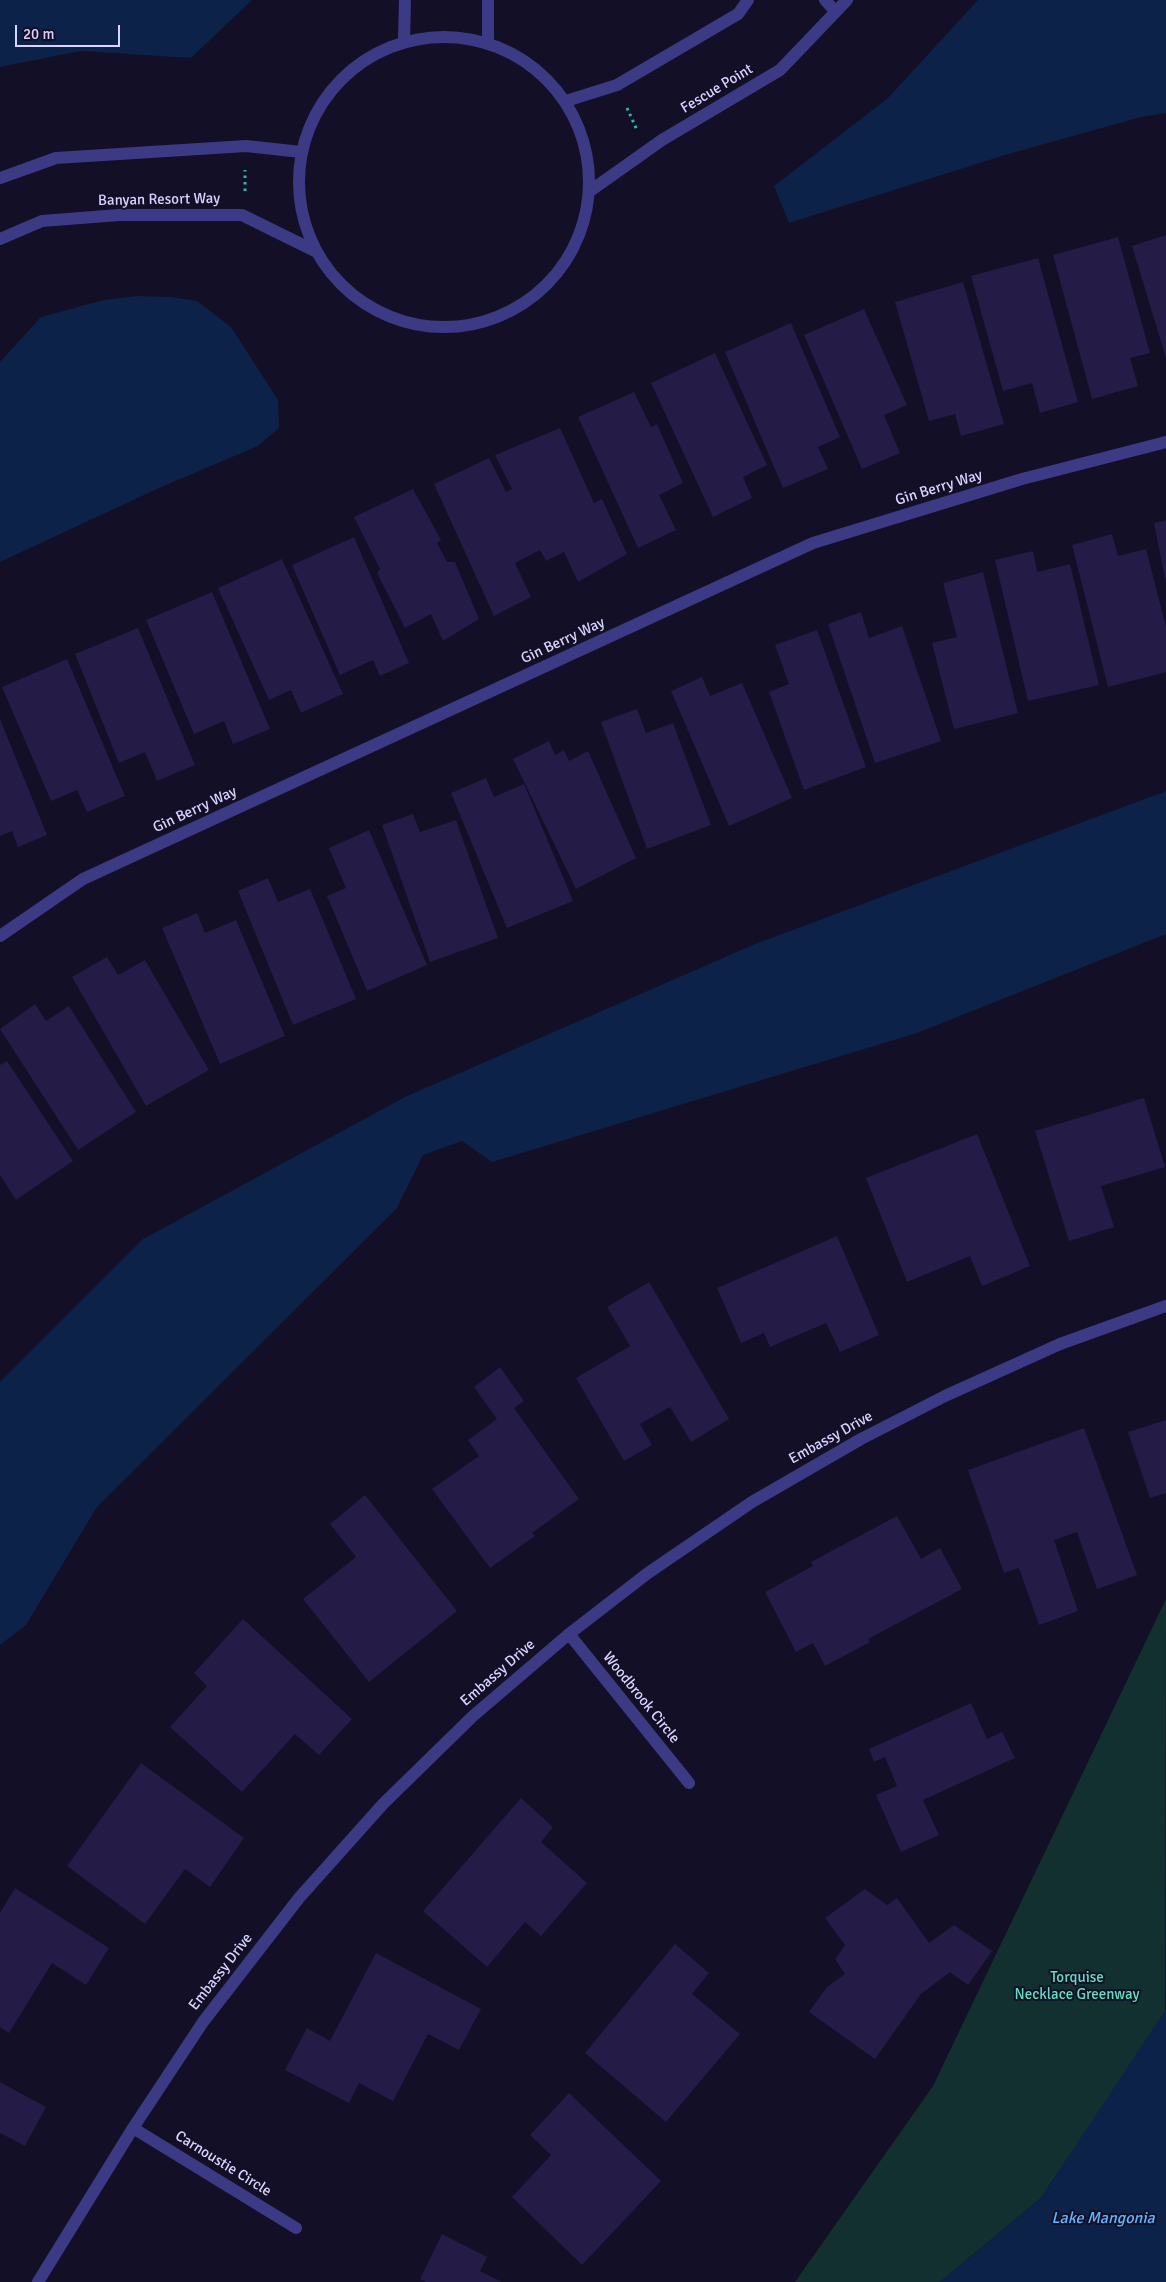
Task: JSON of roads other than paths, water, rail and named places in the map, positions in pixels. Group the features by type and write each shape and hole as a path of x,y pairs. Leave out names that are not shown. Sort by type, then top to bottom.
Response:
{"street":[{"path":"404,40 405,0"},
{"path":"488,0 488,42"},
{"path":"566,101 617,85 738,14 748,0"},
{"path":"825,0 835,11"},
{"name":"Fescue Point","path":"590,191 662,140 780,70 847,0"},
{"path":"446,35 488,42 532,65 566,101 585,144 590,191 580,237 555,278 519,308 475,326 428,328 382,316 343,289 315,251 300,203 301,152 314,114 337,82 368,56 404,40 446,35"},
{"path":"0,178 56,158 246,146 301,152"},
{"name":"Banyan Resort Way","path":"0,239 42,221 119,215 242,214 315,251"},
{"name":"Gin Berry Way","path":"0,936 83,879 813,542 1022,480 1166,442"},
{"name":"Embassy Drive","path":"38,2282 133,2128 203,2022 299,1898 383,1804 466,1723 569,1634 648,1573 752,1502 861,1439 945,1396 1060,1344 1166,1306"},
{"name":"Woodbrook Circle","path":"569,1634 689,1783"},
{"name":"Carnoustie Circle","path":"133,2128 296,2228"}],"water":[{"path":"0,0 252,0 191,58 81,51 0,67"},
{"path":"978,0 1166,0 1166,113 1141,117 1005,155 789,223 774,186 888,98"},
{"path":"137,296 172,297 197,301 231,327 278,400 279,428 258,446 159,488 0,562 0,362 41,317 104,300"},
{"path":"1166,791 1166,934 917,1033 492,1162 462,1141 423,1155 397,1208 97,1507 26,1625 0,1645 0,1382 143,1239 405,1097 755,944"},
{"name":"Lake Mangonia","path":"1166,2009 1166,2282 940,2282 1041,2198"}],"park label":[{"name":"Torquise Necklace Greenway","path":"1077,1986"}]}
